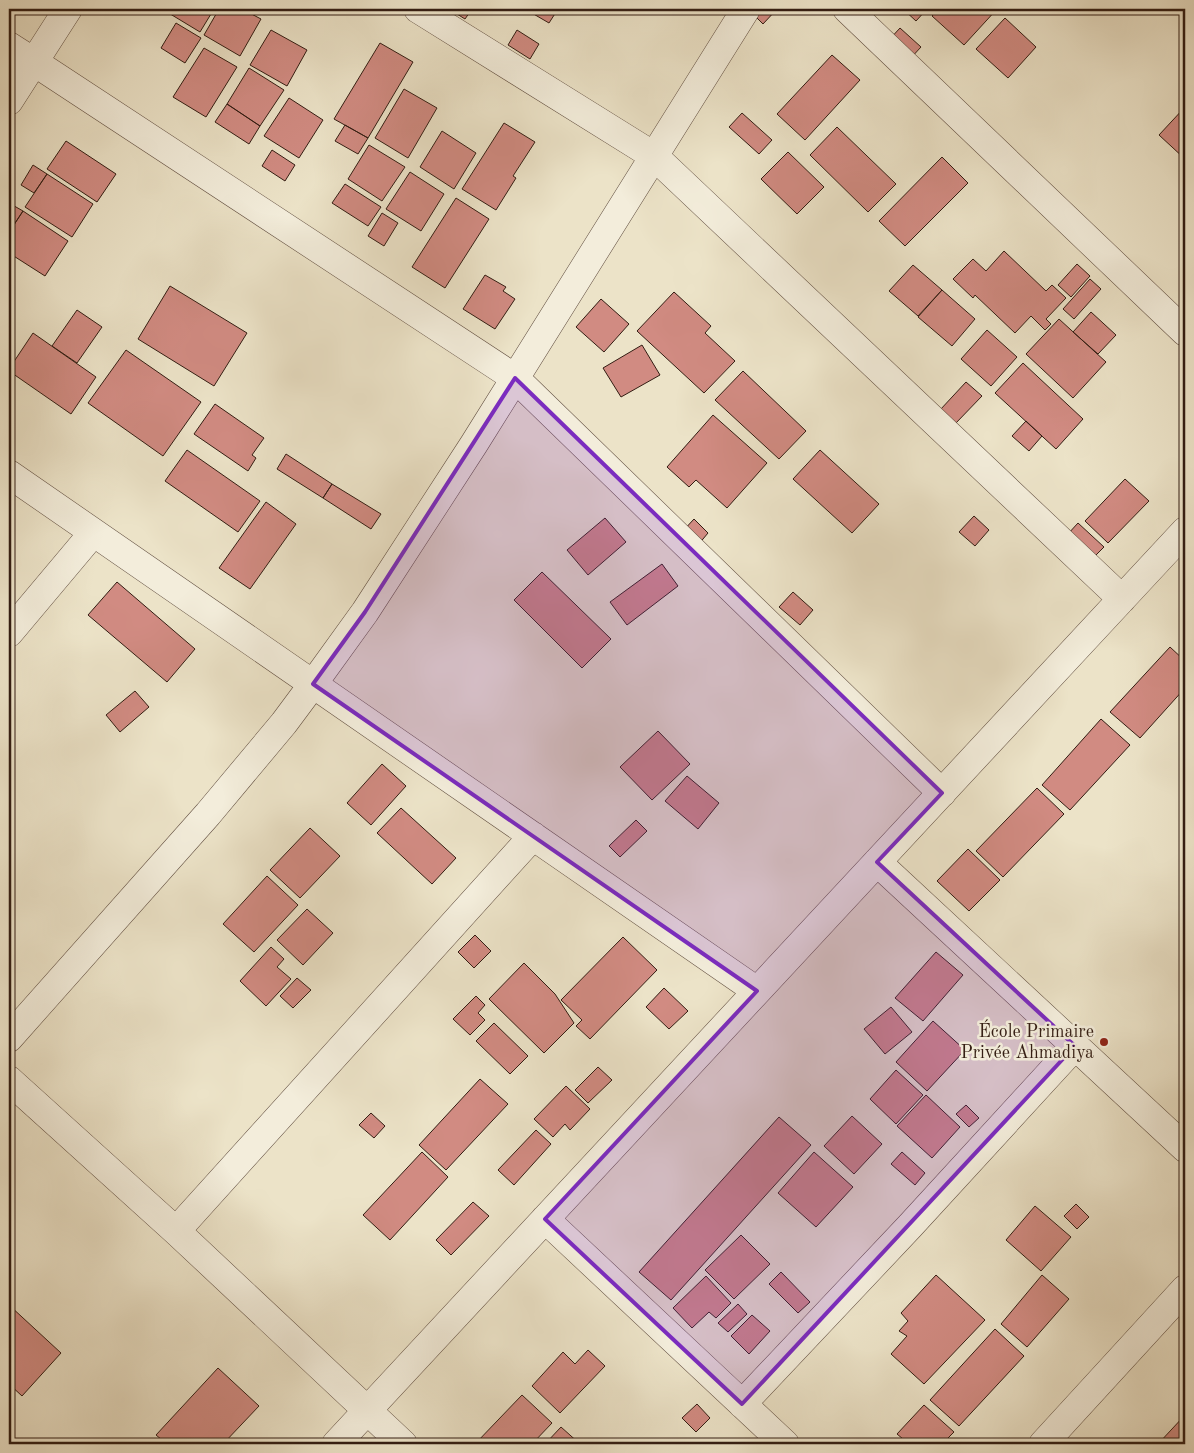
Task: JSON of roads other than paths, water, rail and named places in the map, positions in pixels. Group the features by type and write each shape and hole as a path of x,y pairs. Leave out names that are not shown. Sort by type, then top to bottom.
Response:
{"street":[{"path":"9,101 68,9"},
{"path":"418,9 654,156 1122,599"},
{"path":"9,1038 208,814 284,723 313,684 370,604 474,444 746,9"},
{"path":"847,9 1185,332"},
{"path":"9,46 515,378 942,793"},
{"path":"9,474 757,991"},
{"path":"336,1444 1185,531"},
{"path":"9,633 93,533"},
{"path":"176,1231 533,836"},
{"path":"877,862 1185,1148"},
{"path":"742,1404 910,1226 1075,1046"},
{"path":"9,1080 176,1231 403,1444"},
{"path":"545,1219 785,1444"},
{"path":"1043,1444 1185,1289"}],"place":[{"name":"École Primaire Privée Ahmadiya","path":"1104,1042"}]}
